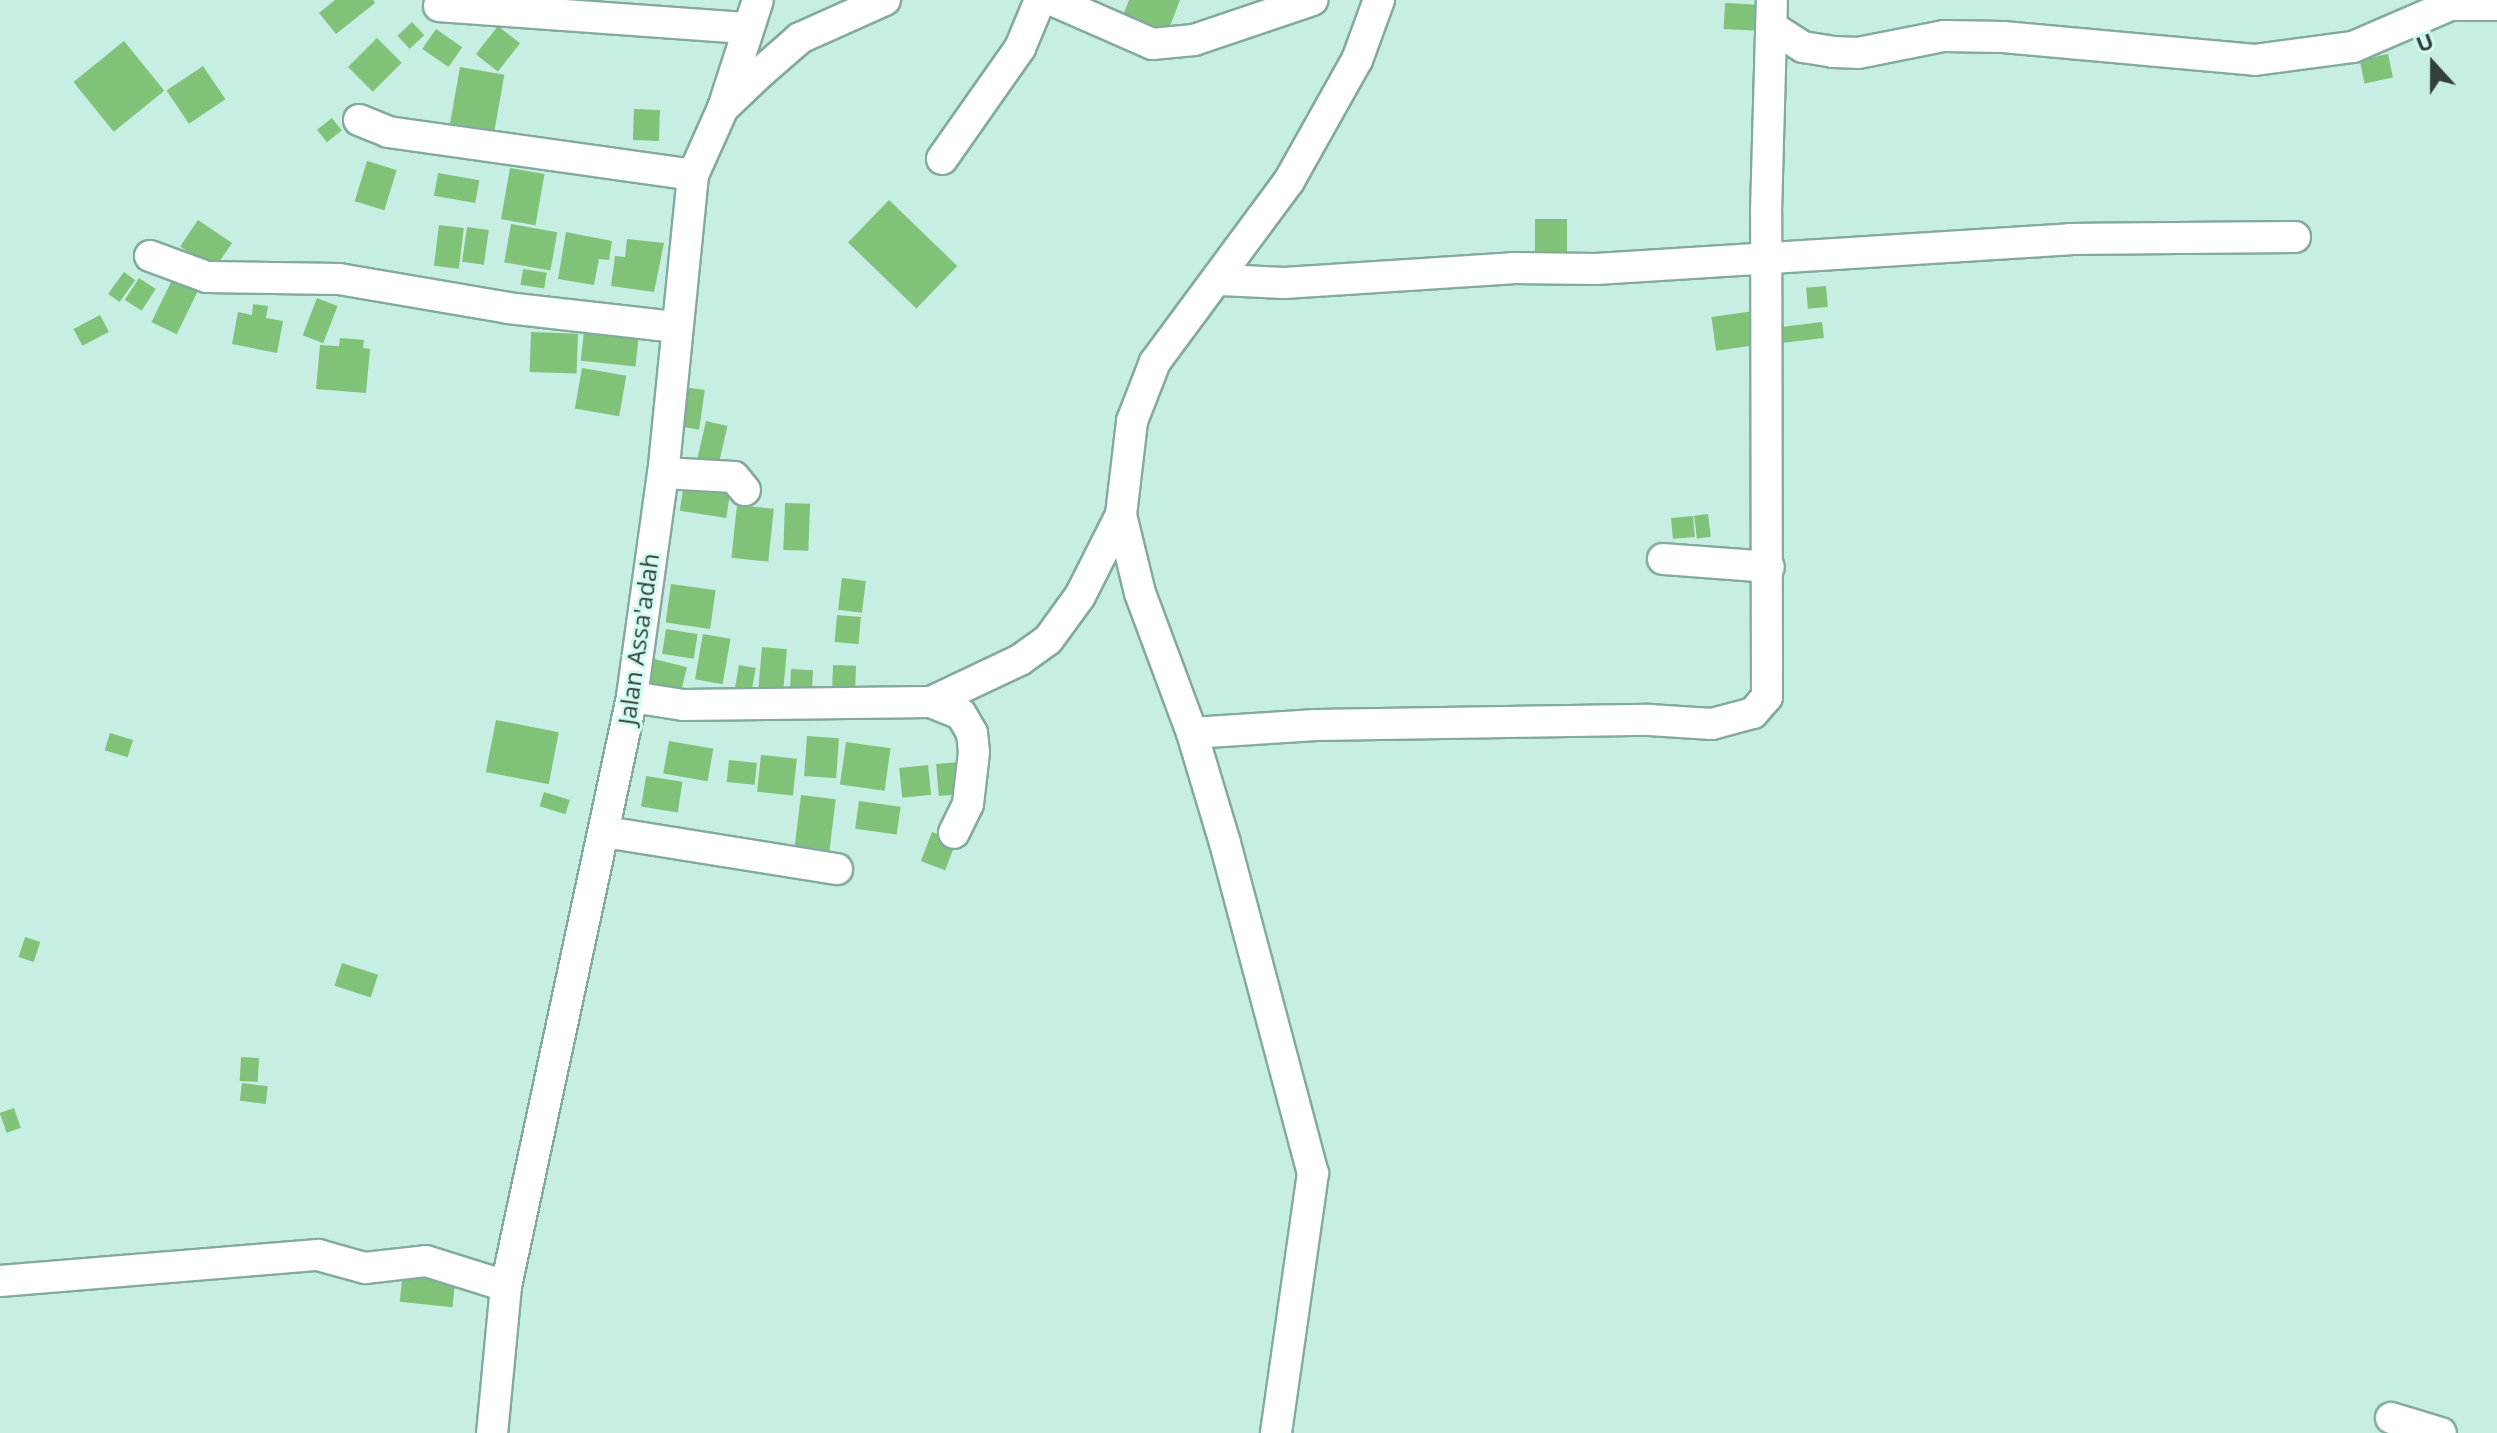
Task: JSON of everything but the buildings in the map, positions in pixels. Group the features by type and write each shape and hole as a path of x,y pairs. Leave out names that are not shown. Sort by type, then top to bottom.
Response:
{"street":[{"name":"Jalan Assa'adah","path":"492,1433 506,1286 632,697 663,473 675,327 693,175 723,108 758,0"},
{"path":"723,108 800,38 885,0"},
{"path":"942,159 1020,48 1040,0"},
{"path":"1052,0 1152,44 1194,40 1312,0"},
{"path":"632,697 683,705 931,702 982,681 1048,640 1080,596 1121,515 1132,421 1155,362 1190,310 1221,280 1289,181 1357,60 1379,0"},
{"path":"1772,13 1803,47 1833,52 1858,53 1944,36 1984,36 2255,60 2353,47 2440,9 2478,5"},
{"path":"439,6 747,28"},
{"path":"1192,733 1316,725 1732,722 1753,713 1771,683 1767,257 1772,13"},
{"path":"359,120 388,132 693,175"},
{"path":"1221,280 1284,283 2070,239 2295,237"},
{"path":"150,256 207,277 339,279 561,315 675,327"},
{"path":"663,473 734,477 745,490"},
{"path":"1121,515 1140,593 1192,733 1313,1173 1276,1433"},
{"path":"1663,559 1769,567"},
{"path":"931,702 961,714 972,733 968,804 954,833"},
{"path":"605,832 837,869"},
{"path":"0,1281 318,1255 365,1268 426,1261 506,1286"},
{"path":"2391,1418 2441,1433"}]}
